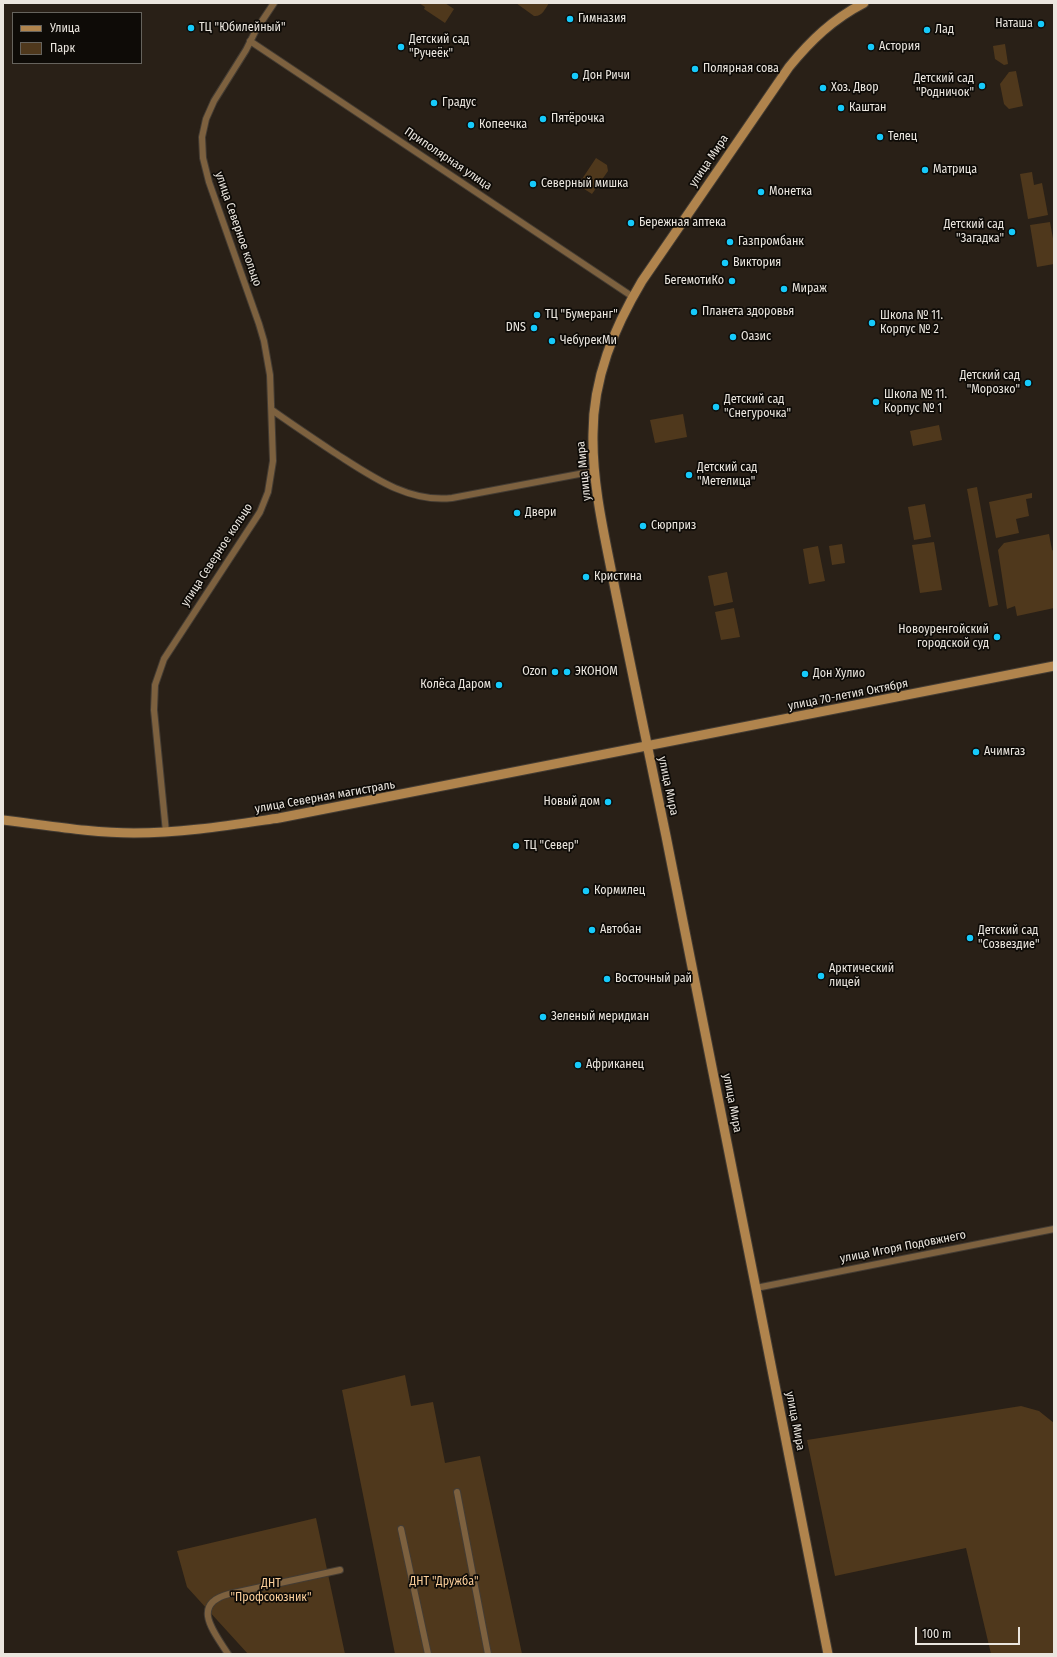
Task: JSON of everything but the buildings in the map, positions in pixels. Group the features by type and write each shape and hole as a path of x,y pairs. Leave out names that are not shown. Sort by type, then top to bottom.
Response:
{"street":[{"name":"улица Северное кольцо","path":"166,832 154,710 157,677 170,648 260,512 265,502 271,481 273,461 272,410 270,376 264,341 208,182 202,148 203,129 209,111 256,30 274,3"},
{"name":"улица Мира","path":"828,1654 613,576 595,471 593,430 597,388 604,363 614,334 633,297 763,103 789,67 823,29 844,14 864,3"},
{"name":"Приполярная улица","path":"250,41 633,297"},
{"path":"272,410 364,472 399,490 423,497 442,499 452,498 595,471"},
{"name":"улица 70-летия Октября","path":"647,747 1054,666"},
{"name":"улица Северная магистраль","path":"3,820 131,833 166,832 279,818 647,747"},
{"name":"улица Игоря Подовжнего","path":"756,1288 1054,1229"},
{"path":"457,1492 488,1654"},
{"path":"401,1529 428,1654"},
{"path":"228,1654 209,1620 207,1610 213,1601 229,1594 340,1570"}],"green space":[{"path":"419,3 445,3 454,9 445,23 424,9 425,7"},
{"path":"516,3 549,3 541,14 534,16"},
{"path":"1005,44 1008,64 1004,65 995,59 993,46"},
{"path":"1016,71 1023,106 1009,109 1004,104 1000,84 1009,72"},
{"path":"596,158 607,165 608,171 592,194 578,185"},
{"path":"1032,172 1034,185 1042,183 1048,215 1028,219 1020,174"},
{"path":"1050,222 1054,244 1054,264 1037,267 1030,225"},
{"path":"683,414 687,437 655,443 650,420"},
{"path":"939,425 942,440 913,446 910,431"},
{"path":"977,487 998,605 989,607 967,489"},
{"path":"1032,493 1032,498 1026,499 1029,516 1016,519 1019,533 996,538 989,502"},
{"path":"925,504 931,537 914,540 908,507"},
{"path":"1049,534 1052,550 1054,551 1054,608 1017,616 1015,606 1007,609 998,550 1004,543"},
{"path":"934,542 942,590 920,593 912,545"},
{"path":"842,544 845,563 832,565 829,546"},
{"path":"818,546 825,581 809,584 803,549"},
{"path":"727,572 733,602 714,606 708,576"},
{"path":"734,608 740,637 721,640 715,612"},
{"name":"ДНТ \"Дружба\"","path":"405,1375 411,1406 433,1402 445,1463 480,1456 522,1654 395,1654 342,1390"},
{"path":"1021,1406 1039,1411 1054,1423 1054,1654 991,1654 966,1548 835,1576 807,1440"},
{"name":"ДНТ \"Профсоюзник\"","path":"316,1518 345,1654 248,1654 187,1587 177,1551"}],"place":[{"name":"Гимназия","path":"570,19"},
{"name":"Наташа","path":"1041,24"},
{"name":"ТЦ \"Юбилейный\"","path":"191,28"},
{"name":"Лад","path":"927,30"},
{"name":"Детский сад \"Ручеёк\"","path":"401,47"},
{"name":"Астория","path":"871,47"},
{"name":"Полярная сова","path":"695,69"},
{"name":"Дон Ричи","path":"575,76"},
{"name":"Детский сад \"Родничок\"","path":"982,86"},
{"name":"Хоз. Двор","path":"823,88"},
{"name":"Градус","path":"434,103"},
{"name":"Каштан","path":"841,108"},
{"name":"Пятёрочка","path":"543,119"},
{"name":"Копеечка","path":"471,125"},
{"name":"Телец","path":"880,137"},
{"name":"Матрица","path":"925,170"},
{"name":"Северный мишка","path":"533,184"},
{"name":"Монетка","path":"761,192"},
{"name":"Бережная аптека","path":"631,223"},
{"name":"Детский сад \"Загадка\"","path":"1012,232"},
{"name":"Газпромбанк","path":"730,242"},
{"name":"Виктория","path":"725,263"},
{"name":"БегемотиКо","path":"732,281"},
{"name":"Мираж","path":"784,289"},
{"name":"Планета здоровья","path":"694,312"},
{"name":"ТЦ \"Бумеранг\"","path":"537,315"},
{"name":"Школа № 11. Корпус № 2","path":"872,323"},
{"name":"DNS","path":"534,328"},
{"name":"Оазис","path":"733,337"},
{"name":"ЧебурекМи","path":"552,341"},
{"name":"Детский сад \"Морозко\"","path":"1028,383"},
{"name":"Школа № 11. Корпус № 1","path":"876,402"},
{"name":"Детский сад \"Снегурочка\"","path":"716,407"},
{"name":"Детский сад \"Метелица\"","path":"689,475"},
{"name":"Двери","path":"517,513"},
{"name":"Сюрприз","path":"643,526"},
{"name":"Кристина","path":"586,577"},
{"name":"Новоуренгойский городской суд","path":"997,637"},
{"name":"Ozon","path":"555,672"},
{"name":"ЭКОНОМ","path":"567,672"},
{"name":"Дон Хулио","path":"805,674"},
{"name":"Колёса Даром","path":"499,685"},
{"name":"Ачимгаз","path":"976,752"},
{"name":"Новый дом","path":"608,802"},
{"name":"ТЦ \"Север\"","path":"516,846"},
{"name":"Кормилец","path":"586,891"},
{"name":"Автобан","path":"592,930"},
{"name":"Детский сад \"Созвездие\"","path":"970,938"},
{"name":"Арктический лицей","path":"821,976"},
{"name":"Восточный рай","path":"607,979"},
{"name":"Зеленый меридиан","path":"543,1017"},
{"name":"Африканец","path":"578,1065"}]}
